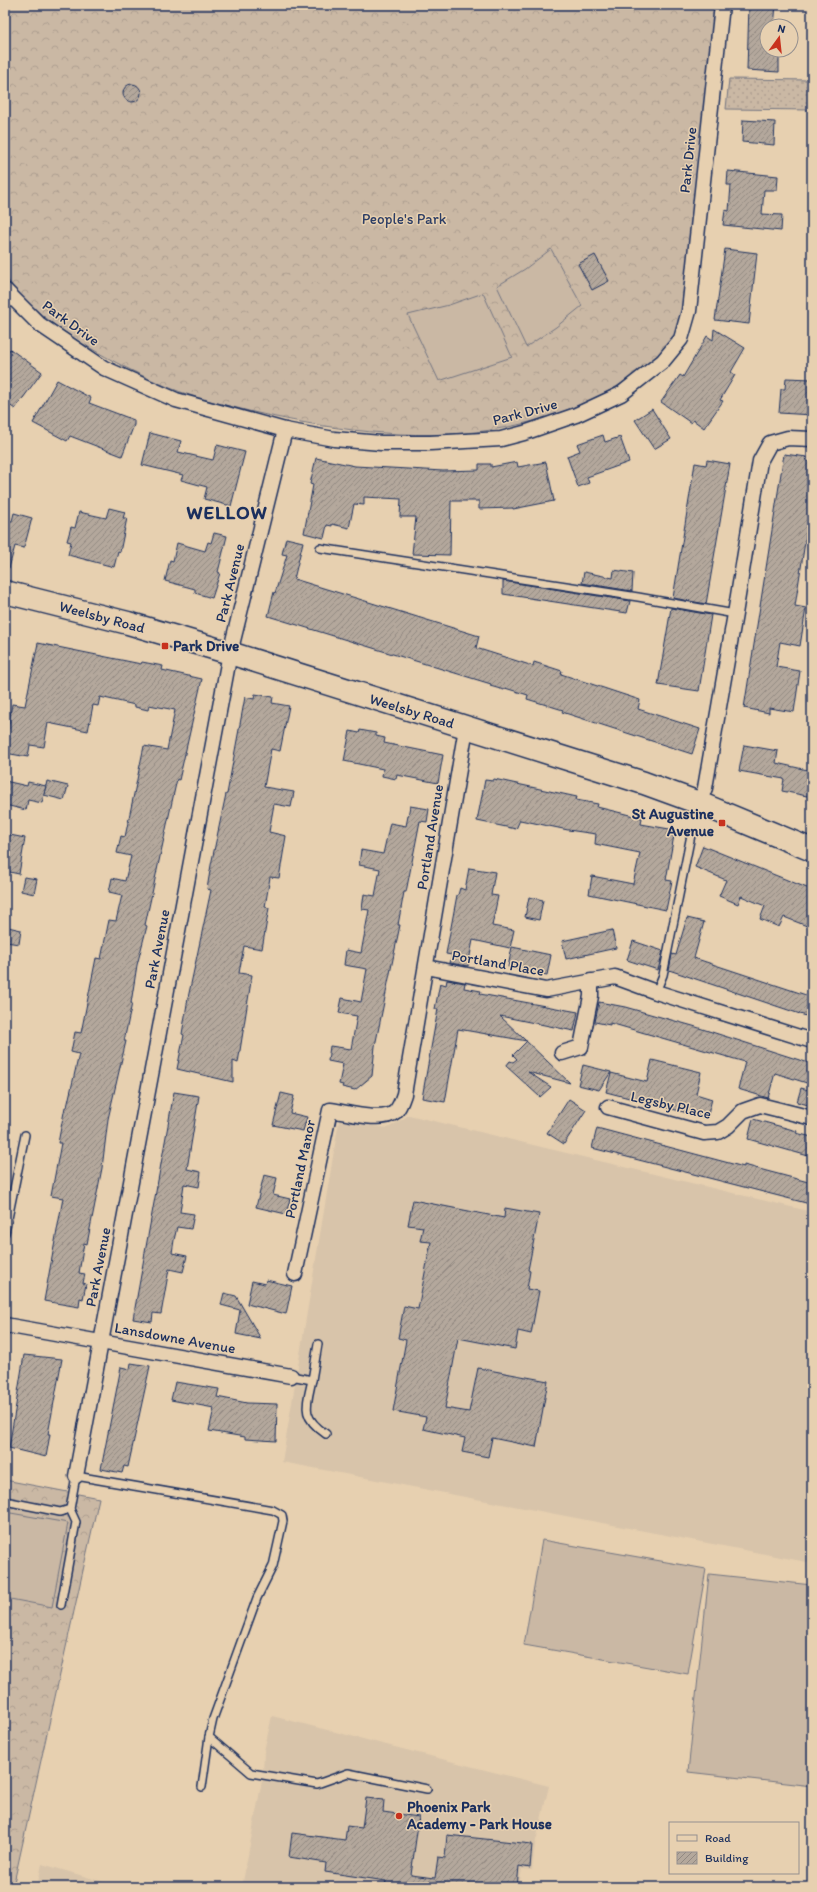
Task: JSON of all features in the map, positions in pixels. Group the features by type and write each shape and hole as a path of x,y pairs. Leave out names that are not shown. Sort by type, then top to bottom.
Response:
{"highway":[{"name":"Weelsby Road","path":"5,592 128,623 230,653 644,783 699,803 812,850"}],"street":[{"name":"Park Drive","path":"5,290 39,324 104,368 176,400 284,430 334,439 381,443 501,439 524,434 576,415 615,397 643,378 663,361 681,339 689,311 722,5"},
{"name":"Park Avenue","path":"76,1476 230,653 284,430"},
{"path":"699,803 705,788 760,461 770,443 788,438 812,439"},
{"name":"Portland Avenue","path":"404,1094 466,728"},
{"name":"Portland Place","path":"426,967 546,990 572,987 591,981 615,977 656,992 812,1041"},
{"path":"562,1053 582,1047 591,996 591,981"},
{"name":"Portland Manor","path":"295,1274 330,1110 378,1118 395,1112 404,1094"},
{"name":"Legsby Place","path":"608,1107 704,1133 718,1132 728,1126 742,1111 760,1105 812,1118"},
{"name":"Lansdowne Avenue","path":"5,1325 291,1376"}],"lane":[{"path":"320,548 638,597 735,614"},
{"path":"656,992 664,975 691,835"},
{"path":"5,1233 25,1135"},
{"path":"318,1344 306,1405 307,1414 314,1426 326,1434"},
{"path":"291,1376 312,1380"},
{"path":"62,1605 76,1522 70,1509 76,1476 273,1510 282,1515 283,1522 273,1566 257,1598 213,1719 202,1787"},
{"path":"5,1501 60,1512 70,1509"},
{"path":"209,1737 251,1773 316,1784 348,1773 426,1789"}],"shaded area":[{"path":"409,1115 812,1212 812,1563 282,1462 339,1121 388,1128"},
{"name":"Phoenix Park Academy - Park House","path":"272,1716 549,1786 535,1845 532,1870 522,1869 519,1887 242,1887 263,1775 264,1751"},
{"path":"42,1864 121,1887 37,1887"}],"green space":[{"name":"People's Park","path":"5,5 716,5 688,293 679,327 663,351 645,368 603,394 562,412 534,421 491,430 461,433 431,435 369,432 308,423 249,411 199,398 179,392 137,373 85,345 52,323 31,306 5,276"},
{"path":"729,79 812,80 812,110 726,109"},
{"path":"551,249 582,306 556,327 526,347 497,286 525,269"},
{"path":"483,293 512,357 439,381 408,315 449,305"},
{"path":"5,1480 99,1498 13,1887 5,1887"},
{"path":"5,1512 68,1523 52,1607 5,1598"},
{"path":"542,1540 706,1569 688,1674 524,1645"},
{"path":"709,1574 812,1585 812,1786 688,1772"}],"building":[{"path":"749,5 776,5 775,18 759,18 759,58 779,58 779,72 747,70"},
{"path":"132,84 138,87 141,93 138,99 132,102 126,99 123,93 126,87"},
{"path":"743,120 775,122 774,145 742,142"},
{"path":"728,171 778,176 777,190 764,190 762,214 782,215 781,231 723,225 725,210 729,211 731,185 727,185"},
{"path":"725,249 757,253 749,324 715,320"},
{"path":"595,255 609,281 592,290 578,264"},
{"path":"714,329 745,348 731,372 735,375 720,400 723,401 704,428 693,420 691,423 661,402 680,375 683,377 707,336 713,340"},
{"path":"10,349 42,372 15,409 5,402 5,356"},
{"path":"786,378 812,379 812,415 779,413 781,389 785,389"},
{"path":"57,380 91,398 89,403 134,420 134,425 122,456 70,436 67,441 33,423"},
{"path":"652,409 671,439 654,449 635,420"},
{"path":"150,433 181,441 178,452 213,460 217,445 245,452 231,506 204,499 207,487 181,480 183,475 142,465"},
{"path":"603,435 605,442 620,437 629,462 587,477 589,483 578,487 567,456 580,451 577,444"},
{"path":"784,454 807,457 806,461 812,462 812,497 795,606 806,608 800,646 780,642 776,667 800,671 794,712 769,708 769,713 744,708"},
{"path":"316,458 355,466 443,471 479,470 479,464 491,464 491,467 517,462 518,467 546,462 554,501 513,509 479,509 479,501 451,501 450,555 412,554 416,517 400,517 401,499 364,497 364,505 354,504 349,528 332,524 332,526 327,525 324,538 304,533 313,485 310,484"},
{"path":"707,460 730,464 706,604 673,598 695,463 706,465"},
{"path":"109,508 125,512 123,518 127,518 120,552 118,551 114,567 68,555 71,542 67,541 71,527 75,528 79,512 106,518"},
{"path":"14,513 32,518 24,548 15,546 9,568 5,568 5,537 9,521 12,521"},
{"path":"214,533 227,536 218,572 220,573 212,598 195,593 195,589 165,581 170,560 173,561 177,543 205,551 208,542 211,543"},
{"path":"286,538 303,542 294,579 479,636 476,648 533,666 534,662 562,671 561,674 640,700 638,709 700,729 692,754 562,712 563,710 527,699 528,695 505,688 504,690 490,686 491,684 268,616 274,592 275,593 287,555 282,554"},
{"path":"614,570 633,573 632,591 582,583 584,572 613,578"},
{"path":"503,581 630,601 627,613 503,594"},
{"path":"671,608 711,615 699,691 658,685"},
{"path":"38,643 141,664 142,662 163,666 162,670 202,679 179,780 177,779 145,925 147,926 137,965 132,1003 124,1041 126,1041 108,1119 102,1168 87,1244 84,1243 79,1273 85,1274 83,1283 86,1284 83,1299 80,1298 79,1307 44,1301 63,1198 51,1196 61,1143 58,1143 65,1107 67,1107 79,1054 71,1052 75,1032 81,1033 96,958 101,959 109,920 116,921 122,895 109,892 112,878 125,881 131,856 117,853 121,836 125,837 144,746 167,750 175,710 149,705 148,710 135,707 135,705 100,697 98,706 93,705 88,731 48,723 44,747 30,745 28,757 5,753 5,728 8,729 12,704 25,706"},
{"path":"255,694 273,697 272,703 289,706 280,751 271,749 264,787 294,792 291,807 274,804 269,832 286,836 279,878 270,877 265,907 269,908 262,949 244,946 239,973 252,975 238,1063 233,1061 233,1082 177,1069 184,1035 182,1034 188,998 211,890 207,889 211,865 227,794 245,697 254,699"},
{"path":"360,730 376,733 376,736 385,738 384,743 443,755 438,783 397,775 396,779 382,776 383,769 344,761 350,731 359,733"},
{"path":"744,745 778,751 776,763 812,771 812,797 782,791 784,779 739,771"},
{"path":"494,779 577,797 576,800 598,804 597,807 642,818 641,824 675,830 666,880 672,881 666,910 589,894 592,876 633,884 640,853 595,844 596,834 520,820 516,829 477,821 485,780 493,781"},
{"path":"5,781 27,786 28,782 46,786 42,803 28,800 26,810 5,805"},
{"path":"47,781 68,786 64,800 44,795"},
{"path":"410,806 429,809 427,822 420,821 406,892 404,892 398,925 400,925 375,1046 372,1076 355,1090 342,1087 343,1085 339,1084 343,1064 328,1061 330,1046 351,1049 357,1016 339,1013 342,998 361,1002 367,969 344,965 346,950 361,953 369,910 362,909 364,894 375,896 380,869 359,865 361,850 383,854 390,823 406,826"},
{"path":"5,834 25,838 19,874 5,871"},
{"path":"703,846 812,890 812,928 784,917 779,927 760,919 765,906 741,896 738,904 719,896 726,880 695,867"},
{"path":"469,868 495,872 491,895 498,896 492,926 514,930 510,948 473,940 468,966 450,963 452,955 446,954 457,895 460,888 465,890"},
{"path":"24,877 37,879 34,894 21,891"},
{"path":"529,897 543,900 539,920 525,917"},
{"path":"687,918 704,922 694,958 812,997 812,1018 669,970 672,954 676,955"},
{"path":"8,927 21,930 19,944 6,942"},
{"path":"612,930 616,948 566,959 562,941"},
{"path":"633,941 663,951 658,970 627,960"},
{"path":"512,947 551,955 547,975 508,967"},
{"path":"447,980 465,983 464,988 481,991 480,994 578,1012 574,1031 500,1016 526,1041 458,1029 445,1102 422,1098 438,1009 435,1009 440,983 446,985"},
{"path":"599,1002 625,1007 693,1026 812,1064 812,1077 810,1084 775,1073 768,1098 738,1089 745,1062 610,1023 610,1025 595,1022"},
{"path":"527,1041 570,1083 528,1072 551,1087 540,1097 506,1066 510,1061 513,1062 517,1059 513,1055"},
{"path":"652,1060 701,1072 696,1094 712,1099 707,1118 606,1092 611,1073 647,1082"},
{"path":"583,1065 611,1072 599,1090 578,1085"},
{"path":"801,1088 812,1091 812,1106 797,1102"},
{"path":"174,1092 199,1096 187,1169 201,1172 199,1187 184,1184 180,1212 194,1214 191,1229 177,1227 172,1253 187,1256 183,1272 169,1269 161,1314 153,1313 152,1322 133,1319"},
{"path":"281,1093 294,1096 290,1113 307,1117 303,1131 273,1125"},
{"path":"569,1099 586,1110 564,1144 547,1133"},
{"path":"753,1119 797,1131 796,1133 812,1137 812,1157 748,1139"},
{"path":"597,1128 744,1167 744,1165 812,1183 810,1204 592,1148"},
{"path":"264,1175 277,1178 273,1195 290,1199 286,1214 256,1207"},
{"path":"413,1200 504,1218 505,1208 539,1214 528,1270 530,1271 527,1289 539,1291 531,1334 518,1331 515,1349 458,1338 445,1408 469,1412 478,1368 548,1381 536,1447 492,1438 488,1457 462,1452 465,1438 423,1429 426,1417 393,1411 406,1340 398,1338 404,1306 418,1309 431,1242 420,1241 423,1227 408,1225"},
{"path":"266,1280 292,1286 286,1314 247,1304 252,1281 265,1284"},
{"path":"224,1293 236,1296 261,1339 236,1334 240,1310 221,1305"},
{"path":"24,1355 62,1359 48,1434 50,1434 46,1457 9,1448"},
{"path":"131,1363 150,1366 128,1467 124,1466 122,1473 101,1469 121,1367 130,1369"},
{"path":"175,1382 219,1389 217,1397 247,1403 277,1404 276,1441 245,1439 245,1437 209,1431 214,1408 171,1400"},
{"path":"366,1798 384,1800 383,1812 419,1817 411,1875 435,1878 438,1857 445,1858 447,1835 532,1844 530,1868 519,1866 517,1887 392,1887 385,1886 386,1881 325,1872 326,1863 289,1857 292,1833 345,1840 347,1826 362,1828"}],"place":[{"name":"Park Drive","path":"165,646"},
{"name":"St Augustine Avenue","path":"722,823"},
{"name":"Phoenix Park Academy - Park House","path":"399,1816"}],"district":[{"name":"WELLOW","path":"227,512"}]}
